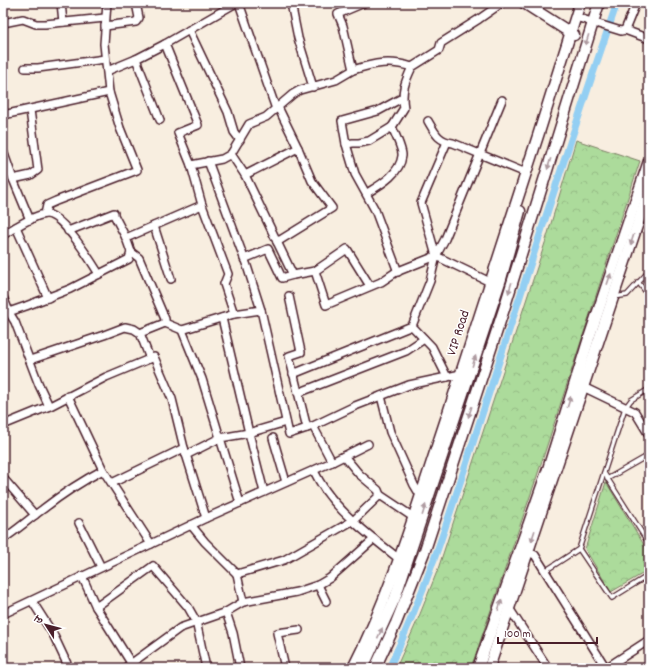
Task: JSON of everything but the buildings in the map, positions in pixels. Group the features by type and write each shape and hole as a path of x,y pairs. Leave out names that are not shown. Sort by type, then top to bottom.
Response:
{"street":[{"path":"61,3 63,22"},
{"path":"45,214 47,205 137,170 120,128 109,92 104,44 107,3"},
{"path":"105,26 136,22 139,18 136,3"},
{"path":"107,71 136,59 165,44 236,3"},
{"path":"239,3 277,108 298,148 312,181 332,208 277,242"},
{"path":"291,3 298,38 312,87"},
{"path":"353,70 343,26 338,14 364,3"},
{"path":"346,144 354,142 359,144 369,141 392,127 404,108 402,98 404,82 412,67 439,50 441,43 479,20 502,3"},
{"name":"VIP Road","path":"363,668 395,598 501,279 580,3"},
{"name":"VIP Road","path":"353,668 367,641 399,559 572,34 584,3"},
{"path":"375,668 396,622 425,550 504,309 599,3"},
{"path":"623,30 636,3"},
{"path":"530,5 572,34"},
{"path":"3,23 23,19 36,24 105,18"},
{"path":"579,18 649,39"},
{"path":"189,30 228,112 234,132 240,140"},
{"path":"165,44 198,125 178,133 191,164 202,206 228,274 224,284 234,314"},
{"path":"25,68 38,68 105,59"},
{"path":"136,59 160,120"},
{"path":"191,164 222,159 231,154 249,124 266,117 293,94 300,90 336,80 353,70 370,65 390,62 412,67"},
{"path":"3,115 109,92"},
{"path":"398,272 375,210 367,193 355,174 346,144 342,121 378,111 402,98"},
{"path":"293,374 412,326 430,280 436,256 445,239 502,100"},
{"path":"13,179 32,175 38,170 30,110"},
{"path":"428,121 436,136 447,142 453,143 526,173"},
{"path":"367,193 384,183 399,166 402,155 392,127"},
{"path":"447,142 421,203 436,256 490,282"},
{"path":"245,175 298,148"},
{"path":"3,151 30,220"},
{"path":"231,154 245,175 293,275"},
{"path":"208,161 261,310 289,434 310,427 355,406 409,385 461,374"},
{"path":"490,668 528,552 649,161"},
{"path":"478,668 548,469 613,298 649,190"},
{"path":"126,238 202,206"},
{"path":"6,312 70,289 130,259 131,252 114,213 68,231"},
{"path":"3,235 30,220 45,214 52,215 58,219 85,252 99,274"},
{"path":"154,226 171,279"},
{"path":"16,227 48,298"},
{"path":"244,259 268,249 282,278 315,271 347,249 370,286"},
{"path":"131,252 139,258 165,319 165,323"},
{"path":"315,271 326,305 381,282 398,272 436,256"},
{"path":"289,296 302,352 289,356 293,374 310,427 332,462"},
{"path":"3,297 6,312 15,322 49,406"},
{"path":"140,333 165,323 182,330 234,314 261,310"},
{"path":"222,318 264,492"},
{"path":"412,326 432,347 447,377"},
{"path":"30,360 124,327 134,329 140,333 150,359"},
{"path":"182,330 202,379 240,503"},
{"path":"298,393 406,351 424,338"},
{"path":"3,425 49,406 106,377 154,357 172,399 185,451 206,518"},
{"path":"579,385 635,412 649,436"},
{"path":"68,396 103,470 151,544"},
{"path":"381,396 390,432 420,496"},
{"path":"112,484 185,451 220,438 249,433 286,422"},
{"path":"273,438 286,482"},
{"path":"3,614 206,518 314,471 368,444"},
{"path":"344,456 359,474 378,490 380,495 413,517"},
{"path":"3,539 87,479 103,470"},
{"path":"314,471 324,489 337,505 374,539 399,559"},
{"path":"3,478 35,515"},
{"path":"236,574 284,560 354,520 380,495"},
{"path":"79,523 101,567"},
{"path":"191,525 236,574 243,602"},
{"path":"82,576 128,666 180,628 196,621 226,612 243,602 297,592 318,585 330,578 374,539"},
{"path":"528,552 535,555 606,668 649,640"},
{"path":"96,606 154,566 188,607 196,621 206,668"},
{"path":"318,585 326,601"},
{"path":"32,601 53,634 69,668"},
{"path":"509,608 548,668"},
{"path":"226,612 233,633 240,668"},
{"path":"285,668 277,632 299,630"}],"lane":[{"path":"613,298 627,295 649,271"},
{"path":"638,282 649,296"},
{"path":"545,571 580,549 625,408 631,400 649,389"},
{"path":"608,479 649,455"},
{"path":"604,473 649,544"},
{"path":"580,549 612,598 649,575"}],"green space":[{"path":"576,140 640,161 536,479 471,668 396,668 438,569 546,240"},
{"path":"606,482 649,553 649,570 611,592 585,549"}],"waterway":[{"path":"389,668 418,602 443,534 567,150 617,3"}]}
